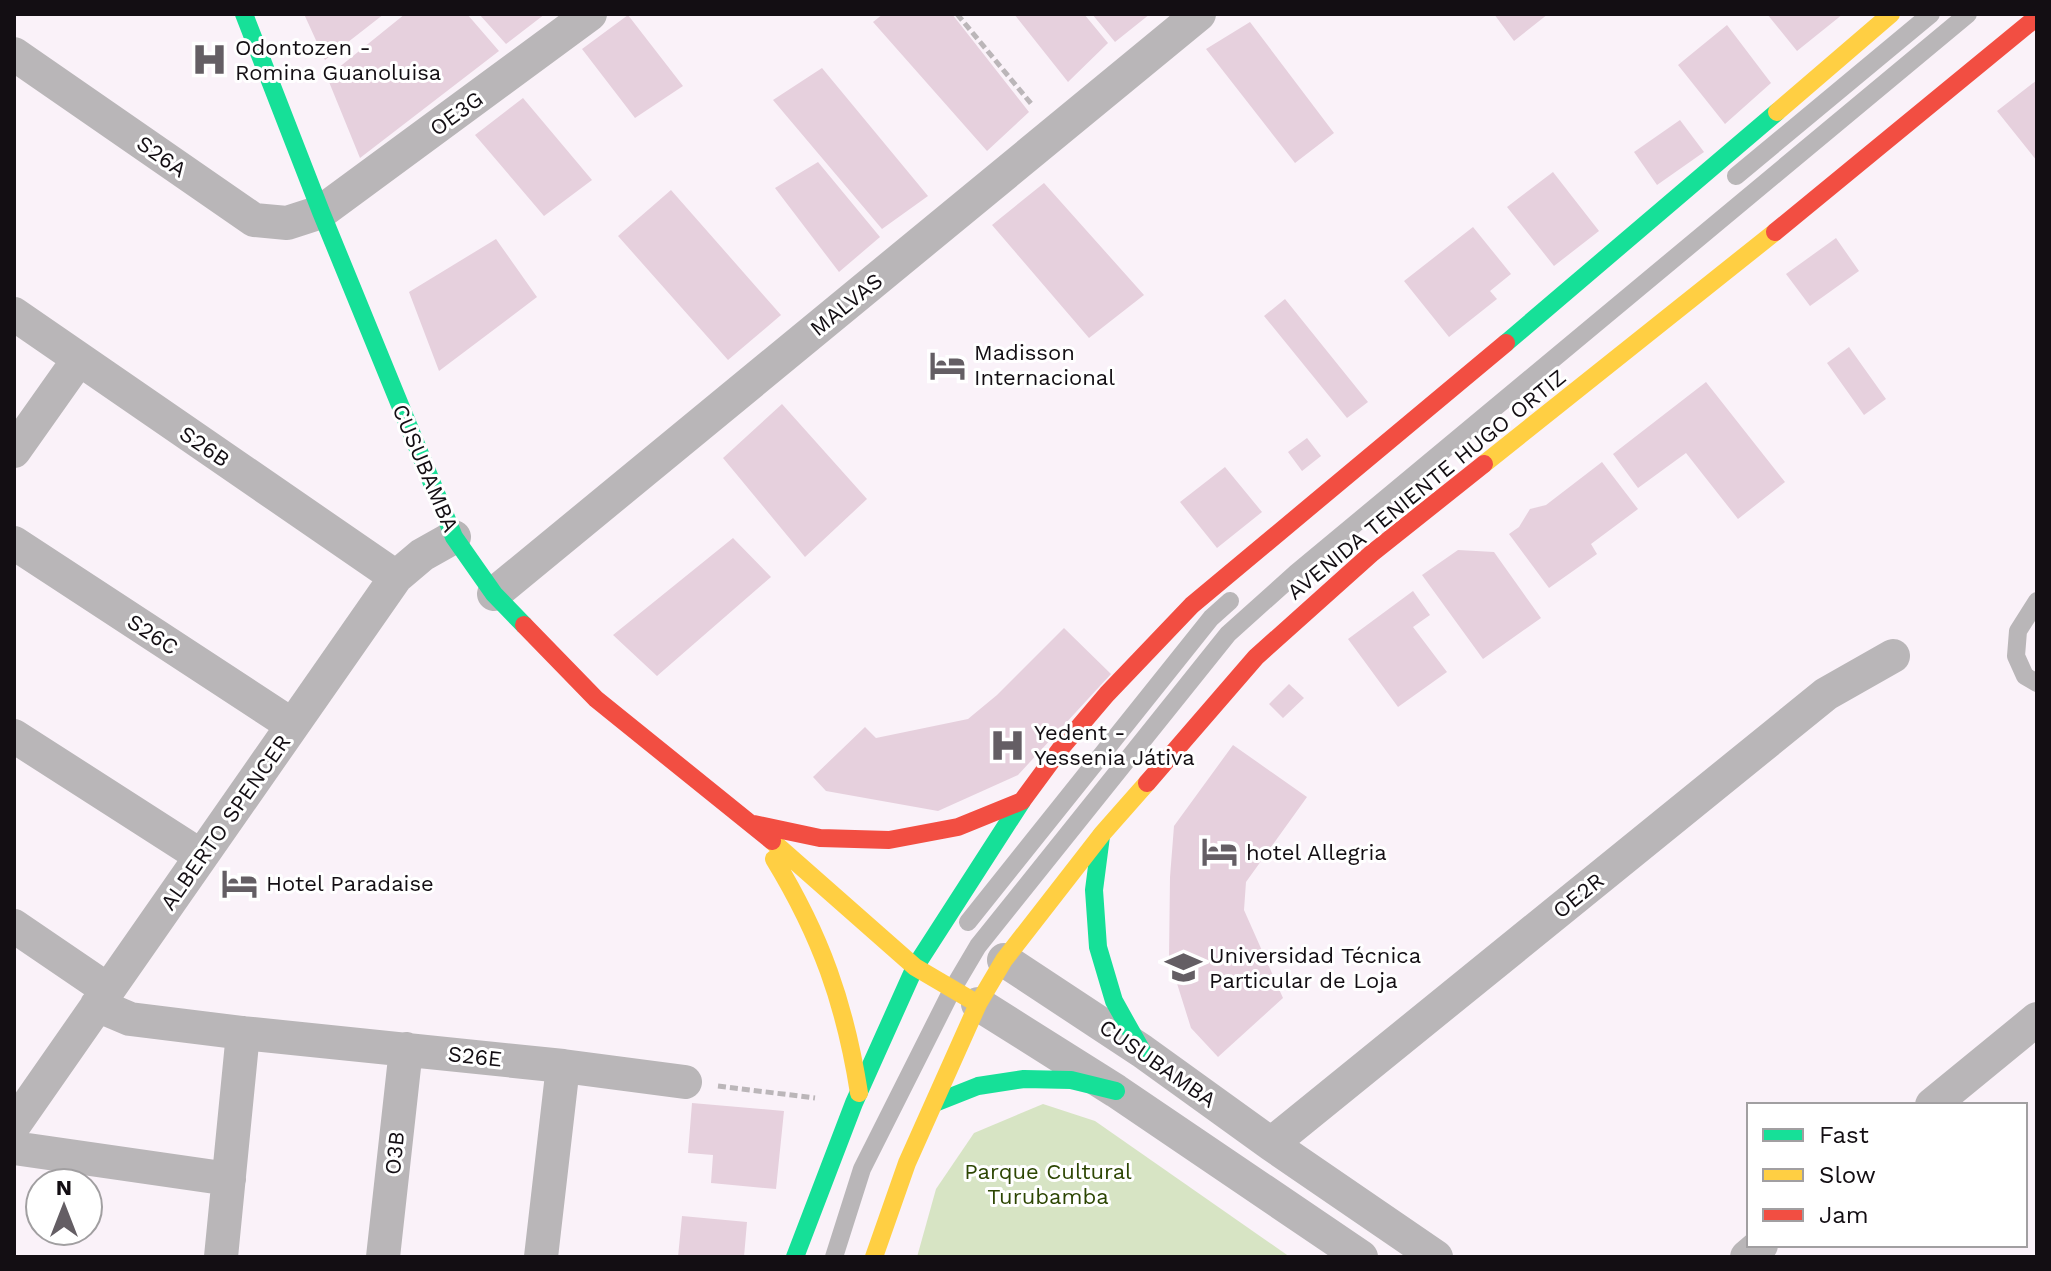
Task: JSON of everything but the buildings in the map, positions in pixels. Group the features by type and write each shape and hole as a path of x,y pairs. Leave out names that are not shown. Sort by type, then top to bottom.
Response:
{"main road":[{"name":"CUSUBAMBA","path":"244,14 454,537 494,594 596,699 752,824 915,967 925,991 965,997"},
{"path":"795,1257 857,1098 915,967 1022,801 1061,748 1107,694 1192,605 1601,264 1891,14"},
{"name":"AVENIDA TENIENTE HUGO ORTIZ","path":"874,1257 907,1163 935,1103 965,997 991,953 1102,834 1256,657 1371,554 1700,293 2037,17"},
{"path":"752,824 820,838 889,840 958,827 1022,801"},
{"path":"752,824 791,885 823,951 845,1021 857,1098"},
{"path":"1102,834 1094,890 1098,947 1114,1001 1142,1051"},
{"path":"858,918 885,921"},
{"name":"CUSUBAMBA","path":"941,929 991,953"},
{"path":"935,1103 978,1086 1024,1079 1071,1080 1116,1091"}],"street":[{"name":"OE3G","path":"321,212 590,14"},
{"name":"MALVAS","path":"494,594 1199,14"},
{"name":"S26A","path":"14,54 254,220 287,223 321,212"},
{"name":"S26B","path":"14,314 396,577"},
{"path":"14,451 79,359"},
{"name":"ALBERTO SPENCER","path":"14,1130 102,998 396,577 422,555 454,537"},
{"name":"S26C","path":"14,543 292,725"},
{"name":"OE2R","path":"1271,1144 1826,694 1893,656"},
{"path":"14,736 201,856"},
{"name":"S26E","path":"14,926 130,1019 685,1082"},
{"name":"CUSUBAMBA","path":"991,953 1142,1051 1436,1257"},
{"name":"CUSUBAMBA","path":"965,997 1116,1091 1361,1257"},
{"path":"1934,1103 2037,1019"},
{"path":"221,1257 243,1033"},
{"name":"O3B","path":"383,1257 406,1049"},
{"path":"541,1257 563,1066"},
{"path":"14,1130 229,1179"}],"lane":[{"path":"1722,187 1931,14"},
{"path":"834,1257 862,1169 991,953 1228,634 1296,573 1968,14"},
{"path":"941,929 1211,618 1246,586"},
{"path":"2037,601 2018,631 2016,656 2025,676 2037,683"},
{"path":"809,1257 840,1160 944,956"}],"path":[{"path":"957,14 1055,132"},
{"path":"685,1082 857,1098"}],"green space":[{"name":"Parque Cultural Turubamba","path":"1043,1104 1095,1121 1290,1257 917,1257 936,1189 974,1133"}],"traffic: fast":[{"path":"244,14 454,537 494,594 524,625"},
{"path":"1506,343 1777,112"},
{"path":"795,1257 854,1103 915,967 1022,801"},
{"path":"1101,836 1094,890 1098,947 1114,1001 1142,1051"},
{"path":"935,1103 978,1086 1024,1079 1071,1080 1116,1091"}],"traffic: slow":[{"path":"1777,112 1891,14"},
{"path":"1484,464 1775,232"},
{"path":"874,1257 907,1163 978,1004 1004,960 1102,834 1147,783"},
{"path":"772,841 915,967 978,1004"},
{"path":"774,859 805,916 829,972 846,1030 859,1093"}],"traffic: jam":[{"path":"1775,232 2037,17"},
{"path":"1022,801 1061,748 1107,694 1192,605 1506,343"},
{"path":"1147,783 1256,657 1371,554 1484,464"},
{"path":"524,625 596,699 772,841"},
{"path":"754,824 820,838 889,840 958,827 1022,801"}],"place":[{"name":"Odontozen - Romina Guanoluisa","path":"209,60"},
{"name":"Madisson Internacional","path":"948,365"},
{"name":"Yedent - Yessenia Játiva","path":"1008,745"},
{"name":"hotel Allegria","path":"1220,852"},
{"name":"Hotel Paradaise","path":"240,883"},
{"name":"Universidad Técnica Particular de Loja","path":"1183,968"}]}
